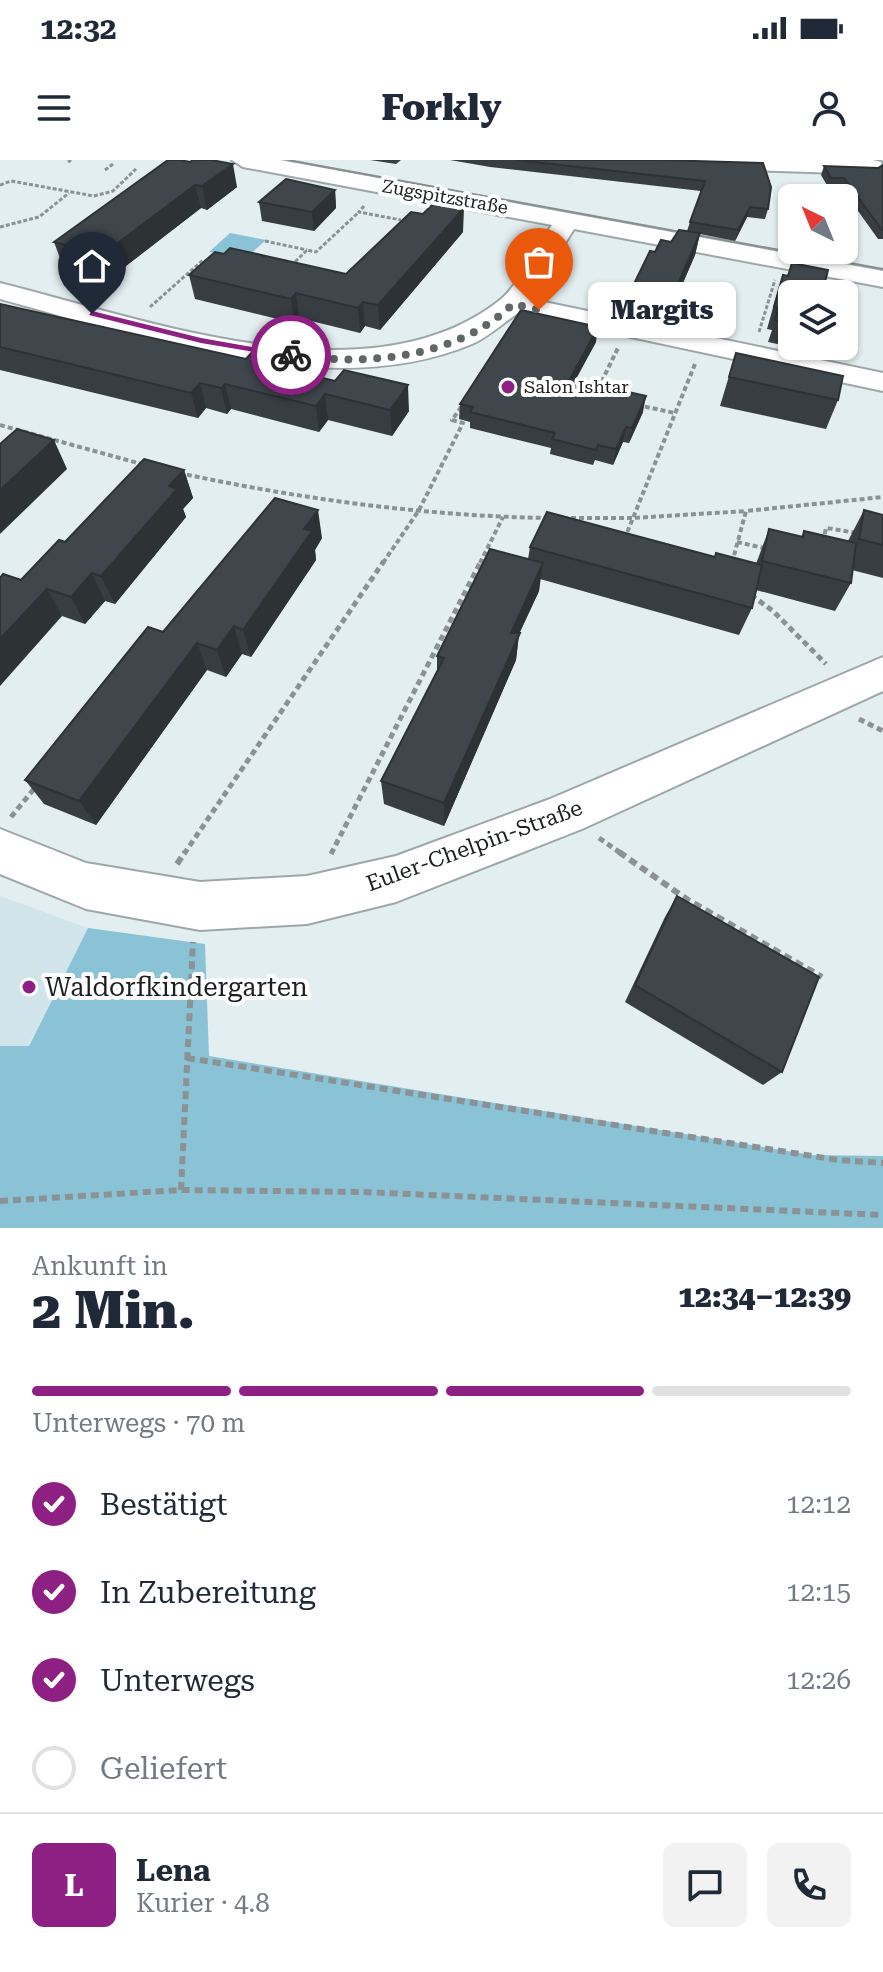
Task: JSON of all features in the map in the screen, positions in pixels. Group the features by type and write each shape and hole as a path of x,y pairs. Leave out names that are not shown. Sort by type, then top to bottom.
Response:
{"street":[{"name":"Zugspitzstraße","path":"243,160 883,279"},
{"path":"658,160 875,169"},
{"path":"0,291 201,341 303,357 379,359 472,336 513,304 567,220"},
{"path":"513,304 658,350 702,359 752,355 883,382"},
{"name":"Euler-Chelpin-Straße","path":"5,834 86,886 200,906 307,900 396,879 566,814 866,680"}],"path":[{"path":"105,170 113,164"},
{"path":"0,185 11,181 102,195 113,191 136,169"},
{"path":"0,227 39,217 69,192"},
{"path":"265,241 316,252 359,212"},
{"path":"289,268 307,250"},
{"path":"132,323 212,253"},
{"path":"203,260 218,264"},
{"path":"752,355 779,268"},
{"path":"595,395 619,339 702,359 675,413 621,546"},
{"path":"154,898 419,510 463,423 452,420 469,395"},
{"path":"636,399 634,404 675,413"},
{"path":"0,425 152,467 142,477"},
{"path":"21,442 32,433"},
{"path":"166,470 288,492 419,510 521,518 633,518 746,511 883,497"},
{"path":"279,505 288,492"},
{"path":"731,566 746,511"},
{"path":"307,900 503,517"},
{"path":"521,518 550,526"},
{"path":"822,549 826,528 869,535"},
{"path":"737,542 779,551"},
{"path":"739,587 866,680"},
{"path":"5,834 41,781"},
{"path":"566,814 688,900 822,977"},
{"path":"181,1190 192,951 200,906"},
{"path":"187,1058 393,1093 838,1160 883,1163"},
{"path":"0,1201 181,1190 363,1192 883,1215"}],"shaded area":[{"path":"230,233 266,240 245,259 209,252"},
{"name":"Waldorfkindergarten","path":"0,896 88,928 28,1046 0,1046"},
{"path":"88,928 205,944 209,1056 812,1155 883,1156 883,1228 0,1228 0,1046 29,1046"}],"building":[{"path":"168,160 211,160 233,164 202,186 195,185 115,245 103,242 90,251 54,242"},
{"path":"516,160 763,163 771,187 768,209 750,207 738,230 690,222 705,181"},
{"path":"883,165 883,230 858,197 858,184 848,184 844,178 831,178 824,166 878,168"},
{"path":"286,179 335,190 312,212 259,202"},
{"path":"434,203 464,208 378,305 363,302 358,308 296,293 291,299 189,275 215,252 224,254 230,248 346,274 411,212 423,214"},
{"path":"679,230 700,233 671,300 630,292 650,251 655,252 661,240 671,242"},
{"path":"792,264 828,270 826,280 782,280 783,275 788,276"},
{"path":"0,304 246,359 263,340 291,343 272,366 335,381 344,370 408,385 390,410 325,394 316,406 225,384 221,388 200,383 191,393 0,347"},
{"path":"521,310 598,327 570,379 646,396 632,428 626,427 616,449 598,445 596,450 552,439 555,433 470,412 473,407 460,404"},
{"path":"736,353 843,376 838,400 729,377"},
{"path":"17,429 54,440 0,490 0,444"},
{"path":"144,459 184,470 169,486 177,489 101,576 92,573 71,597 47,589 0,639 0,578 3,574 21,580 59,540 65,542"},
{"path":"275,498 318,510 304,529 312,531 243,630 234,626 217,650 197,643 79,801 25,780 148,627 163,632"},
{"path":"864,510 883,515 883,545 859,539"},
{"path":"547,512 715,557 716,553 762,565 752,608 530,547"},
{"path":"769,529 803,537 804,531 856,543 851,583 762,561"},
{"path":"490,549 543,563 511,633 520,633 444,803 381,781 444,658 437,656"},
{"path":"677,896 819,977 782,1072 635,985"}],"tram line":[{"path":"288,160 883,269"}],"way so far":[{"path":"291,355 314,359 379,359 472,336 513,304 539,310"}],"place":[{"name":"Margits","path":"539,310"},
{"name":"Salon Ishtar","path":"508,387"},
{"name":"Waldorfkindergarten","path":"29,987"}],"route":[{"path":"92,314 201,341 291,355"}]}
